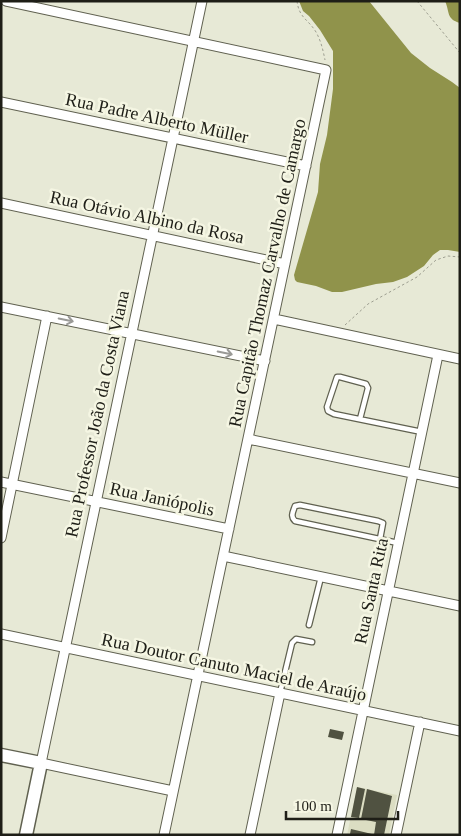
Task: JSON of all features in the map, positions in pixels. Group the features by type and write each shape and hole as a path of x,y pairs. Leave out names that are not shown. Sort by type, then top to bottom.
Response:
{"street":[{"path":"6,1 326,70"},
{"name":"Rua Professor João da Costa Viana","path":"26,835 202,1"},
{"name":"Rua Capitão Thomaz Carvalho de Camargo","path":"164,835 326,70"},
{"name":"Rua Padre Alberto Müller","path":"1,102 306,166"},
{"name":"Rua Otávio Albino da Rosa","path":"1,203 285,264"},
{"path":"1,307 265,361"},
{"path":"1,538 47,316"},
{"path":"274,319 460,359"},
{"name":"Rua Santa Rita","path":"337,835 438,354"},
{"path":"248,439 460,484"},
{"name":"Rua Janiópolis","path":"1,482 229,530"},
{"path":"223,556 460,606"},
{"name":"Rua Doutor Canuto Maciel de Araújo","path":"1,634 460,731"},
{"path":"250,835 280,693"},
{"path":"396,835 420,722"},
{"path":"1,755 173,791"}],"lane":[{"path":"360,419 368,388 366,384 336,377 327,407 328,411 334,414 422,432"},
{"path":"380,539 383,523 378,521 300,504 295,506 292,515 295,521 398,543"},
{"path":"310,626 321,577"},
{"path":"280,693 292,643 296,640 312,642"}],"path":[{"path":"297,1 298,12 312,26 320,41 326,70"},
{"path":"416,1 460,53"},
{"path":"337,332 368,304 417,276 436,260 448,256 460,257"}],"shaded area":[{"path":"299,1 369,1 411,53 460,88 460,252 440,250 424,266 407,277 393,282 342,292 332,292 295,280 294,275 318,192 320,164 327,135 333,89 333,51 320,30 303,11"},
{"path":"445,1 460,1 460,23 450,17"},
{"path":"357,787 397,795 389,835 347,835"}],"building":[{"path":"330,729 344,732 342,740 328,737"},
{"path":"357,787 365,789 359,818 351,817"},
{"path":"367,789 392,796 384,835 374,835 376,822 361,819"},
{"path":"351,829 372,834 372,835 350,834"}]}
